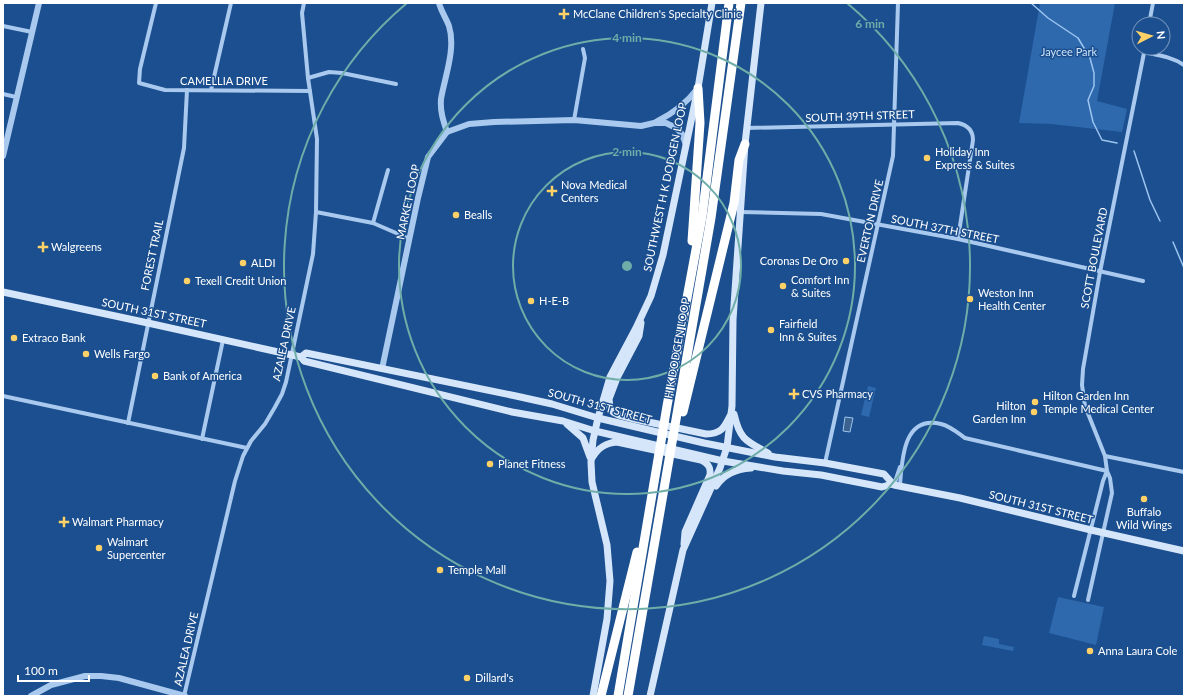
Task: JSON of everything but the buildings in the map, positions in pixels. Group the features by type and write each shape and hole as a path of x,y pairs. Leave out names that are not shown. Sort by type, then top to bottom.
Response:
{"highway":[{"name":"H K DODGEN LOOP","path":"618,696 667,406 702,217 729,3"},
{"name":"H K DODGEN LOOP","path":"628,696 710,225 721,155 741,3"},
{"path":"683,326 694,216 700,123 698,88"},
{"path":"655,540 664,510 681,421 734,203 739,160 745,144"},
{"path":"601,696 636,555 654,457 667,406"}],"main road":[{"name":"SOUTHWEST H K DODGEN LOOP","path":"594,696 607,619 610,581 607,545 592,482 592,460 595,431 610,377 651,296 664,255 698,88 712,3"},
{"path":"683,550 723,461 727,447 732,409 733,320 746,128 761,3"},
{"name":"SOUTH 31ST STREET","path":"3,292 301,357 304,361 512,412 563,421 631,441 702,457 783,471 821,474 882,487 895,484 1184,551"},
{"path":"642,316 639,336 617,378 609,403 610,408 633,423 706,434 714,434 722,430 732,409"},
{"name":"SOUTH 31ST STREET","path":"301,357 306,353 552,404 598,418 633,423 704,443 775,457 825,463 884,474 895,484"},
{"path":"732,409 738,431 746,441 775,457"},
{"path":"563,421 583,438 592,460"},
{"path":"592,460 596,451 602,446 609,443 631,441"},
{"path":"650,696 683,550 685,532 710,475 710,467 702,457"},
{"path":"706,500 721,479 740,469 752,468 783,471"}],"street":[{"path":"3,156 39,3"},
{"name":"CAMELLIA DRIVE","path":"156,3 140,69 139,83 165,90 310,91"},
{"path":"211,90 231,3"},
{"name":"AZALEA DRIVE","path":"184,696 235,481 247,448 265,424 282,394 286,382 313,255 316,212 317,139 308,78 302,13 304,3"},
{"path":"439,3 449,26 451,37 450,53 440,107 441,116 447,132 469,124 494,122 574,120 641,126 654,123 669,116 690,99 698,88"},
{"name":"EVERTON DRIVE","path":"825,463 894,156 898,3"},
{"path":"1151,16 1153,3"},
{"path":"3,26 32,32"},
{"path":"574,120 585,58 583,49"},
{"name":"SCOTT BOULEVARD","path":"1088,600 1112,493 1105,456 1085,406 1082,385 1083,369 1100,272 1144,56"},
{"path":"1164,56 1184,65"},
{"path":"308,78 330,72 396,84"},
{"name":"FOREST TRAIL","path":"128,423 184,148 187,90"},
{"path":"3,94 16,98"},
{"name":"SOUTH 39TH STREET","path":"746,128 958,122 967,126 972,132 973,140 958,240"},
{"path":"654,123 666,123 676,128 682,134 686,146"},
{"name":"MARKET LOOP","path":"382,369 428,157 447,132"},
{"path":"373,223 388,170"},
{"path":"316,212 373,223 410,239"},
{"name":"SOUTH 37TH STREET","path":"741,212 822,214 958,240 1143,281"},
{"path":"202,439 223,340"},
{"path":"3,396 247,448"},
{"path":"895,484 904,447 909,437 917,428 928,422 941,424 948,427 965,438 1107,471"},
{"path":"1105,456 1184,472"},
{"name":"SCOTT BOULEVARD","path":"1074,596 1103,481 1107,471"},
{"path":"31,696 51,685 68,679 85,676 101,676 119,678 184,696"}],"green space":[{"name":"Jaycee Park","path":"1040,3 1115,3 1097,101 1127,109 1122,132 1051,124 1019,123"},
{"path":"868,386 876,388 869,417 861,415"},
{"path":"1058,597 1104,607 1096,645 1049,633"},
{"path":"984,636 999,639 999,644 1014,647 1013,651 982,645"}],"shaded area":[{"path":"845,417 853,418 850,432 843,431"}],"waterway":[{"path":"1031,3 1048,18 1078,38 1090,58 1094,73 1094,86 1088,100 1093,122 1102,140 1117,143"},
{"path":"1134,151 1150,200 1160,221"},
{"path":"1173,242 1184,268"}],"place":[{"name":"McClane Children's Specialty Clinic","path":"564,14"},
{"name":"Holiday Inn Express & Suites","path":"927,158"},
{"name":"Nova Medical Centers","path":"552,191"},
{"name":"Bealls","path":"456,215"},
{"name":"Walgreens","path":"43,247"},
{"name":"Coronas De Oro","path":"846,261"},
{"name":"ALDI","path":"243,263"},
{"name":"Texell Credit Union","path":"187,281"},
{"name":"Comfort Inn & Suites","path":"783,286"},
{"name":"Weston Inn Health Center","path":"970,299"},
{"name":"H-E-B","path":"531,301"},
{"name":"Fairfield Inn & Suites","path":"771,330"},
{"name":"Extraco Bank","path":"14,338"},
{"name":"Wells Fargo","path":"86,354"},
{"name":"Bank of America","path":"155,376"},
{"name":"CVS Pharmacy","path":"794,394"},
{"name":"Hilton Garden Inn Temple Medical Center","path":"1035,402"},
{"name":"Hilton Garden Inn","path":"1034,412"},
{"name":"Planet Fitness","path":"490,464"},
{"name":"Buffalo Wild Wings","path":"1144,499"},
{"name":"Walmart Pharmacy","path":"64,522"},
{"name":"Walmart Supercenter","path":"99,548"},
{"name":"Temple Mall","path":"440,570"},
{"name":"Anna Laura Cole","path":"1090,651"},
{"name":"Dillard's","path":"467,678"}]}
